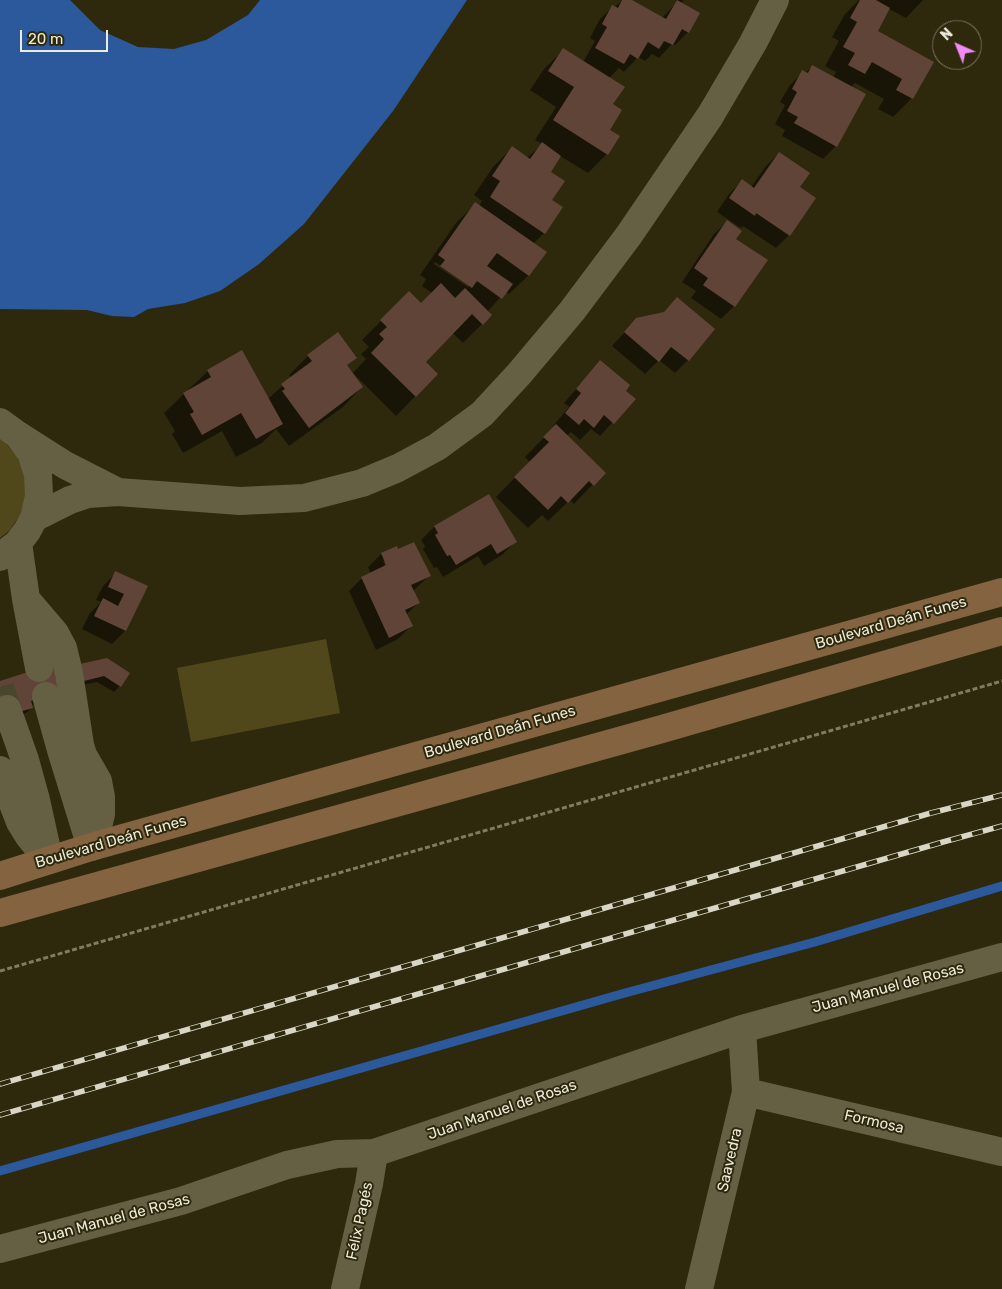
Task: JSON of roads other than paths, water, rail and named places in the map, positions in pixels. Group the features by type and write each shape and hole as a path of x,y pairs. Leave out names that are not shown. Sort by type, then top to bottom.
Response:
{"main road":[{"name":"Boulevard Deán Funes","path":"0,876 91,847 1002,592"},
{"path":"0,912 653,732 1002,631"},
{"path":"91,847 99,885"},
{"path":"49,859 57,897"}],"street":[{"path":"34,518 70,500 88,494 118,492 240,500 304,498 362,482 398,468 438,448 482,414 519,374 572,311 618,250 710,116 753,43 775,0"},
{"path":"9,428 65,465 118,492"},
{"path":"9,428 31,453 38,474 39,496 34,518 27,531 9,550 26,600 39,668"},
{"path":"26,600 55,633 63,648 69,673 70,747 91,847"},
{"path":"46,696 70,747"},
{"path":"7,709 8,765 36,800 49,859"},
{"path":"8,765 70,747"},
{"name":"Juan Manuel de Rosas","path":"0,1249 182,1201 287,1165 337,1154 374,1153 742,1029 1002,958"},
{"name":"Saavedra","path":"699,1289 746,1092 742,1029"},
{"name":"Formosa","path":"746,1092 1002,1152"},
{"name":"Félix Pagés","path":"345,1289 369,1184 374,1153"}],"water":[{"path":"0,0 70,0 100,30 138,47 174,49 206,40 248,15 260,0 467,0 393,111 304,224 259,264 220,291 185,303 148,309 134,317 112,316 87,310 0,309"}],"waterway":[{"path":"0,1171 625,993 815,942 1002,886"}],"tunnel":[{"path":"0,687 7,709"}],"railway":[{"path":"0,1084 931,813 1002,795"},
{"path":"0,1115 1002,826"}]}
